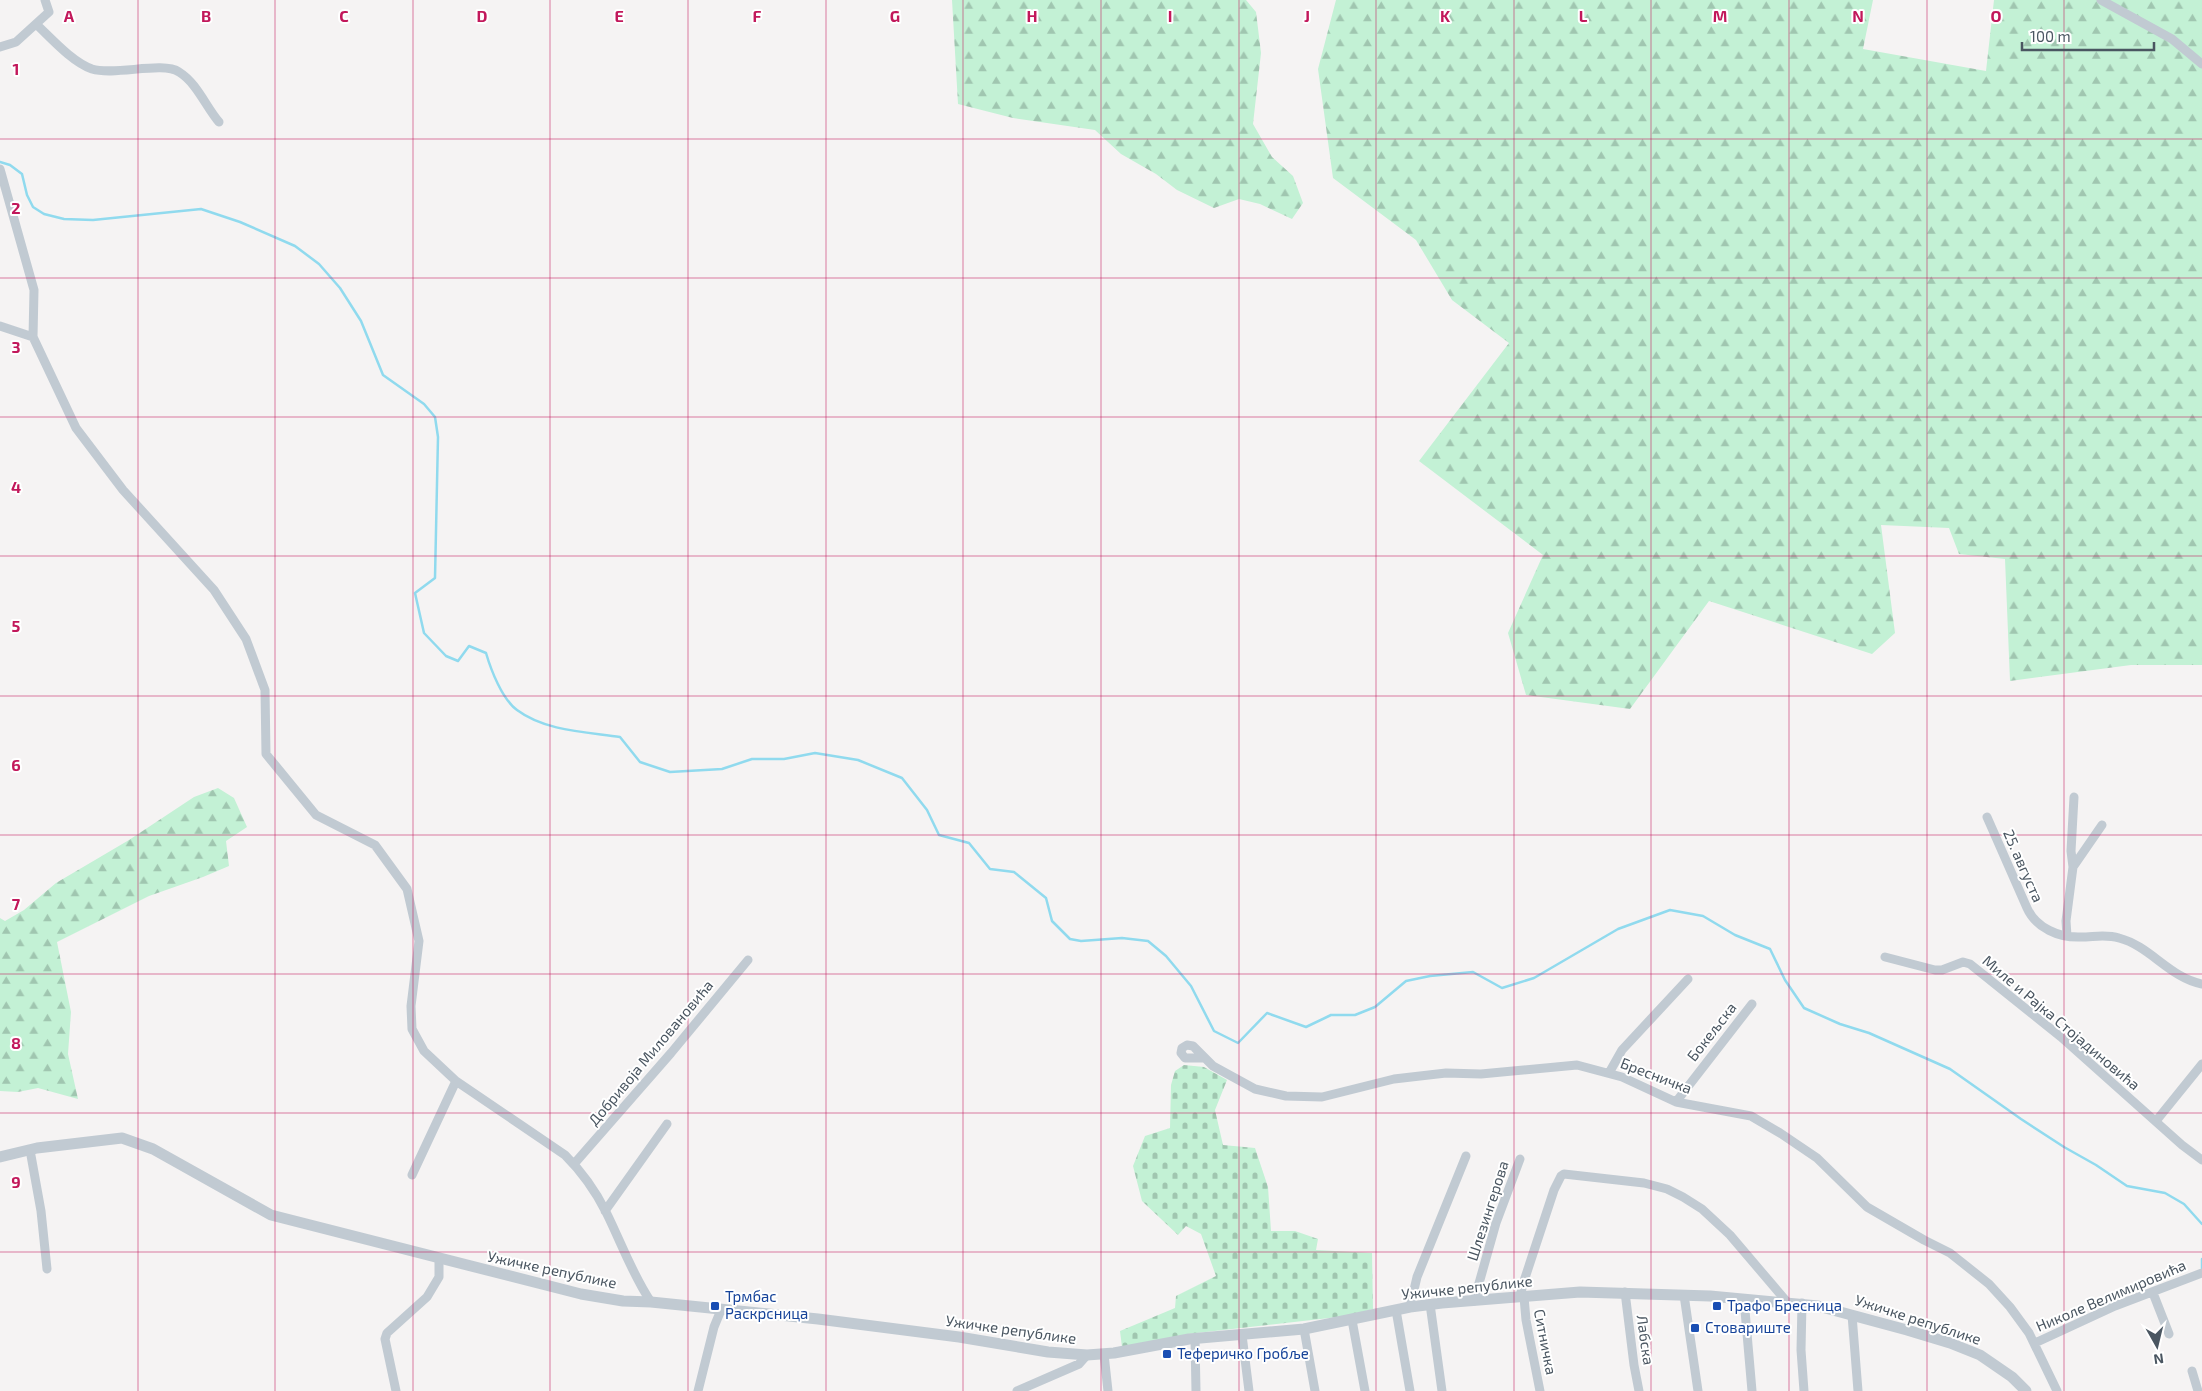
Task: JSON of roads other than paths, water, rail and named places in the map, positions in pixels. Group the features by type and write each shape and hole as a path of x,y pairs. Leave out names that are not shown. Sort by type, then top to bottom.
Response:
{"street":[{"path":"0,47 16,42 48,12 46,0"},
{"path":"2101,0 2172,39 2202,64"},
{"path":"36,24 69,55 92,69 122,72 164,68 178,71 189,81 219,122"},
{"path":"1,172 34,290 33,337 76,428 123,490 214,590 246,640 265,690 266,754 316,815 375,845 407,888 419,941 411,1006 412,1029 424,1051 456,1081 565,1155 574,1164 605,1211 622,1251 652,1302"},
{"path":"0,326 33,337"},
{"path":"2067,936 2066,921 2073,868 2071,851 2074,798"},
{"name":"25. августа","path":"1987,817 2031,918 2037,924 2067,936 2106,935 2119,938 2150,954 2182,977 2202,984"},
{"path":"2073,868 2102,825"},
{"name":"Миле и Рајка Стојадиновића","path":"1885,957 1935,970 1942,970 1963,962 1970,964 2061,1037 2182,1145 2202,1160"},
{"name":"Добривоја Миловановића","path":"574,1164 671,1053 748,960"},
{"path":"1608,1073 1622,1050 1688,979"},
{"name":"Бокељска","path":"1676,1102 1752,1004"},
{"name":"Бресничка","path":"1204,1058 1213,1066 1255,1088 1286,1096 1305,1098 1333,1095 1394,1080 1446,1073 1482,1074 1570,1065 1608,1073 1676,1102 1751,1116 1803,1148 1829,1169 1868,1206 1924,1240 1950,1252 1970,1268 2010,1307 2035,1343 2057,1391"},
{"path":"2156,1121 2202,1064"},
{"path":"412,1175 456,1081"},
{"path":"605,1211 667,1124"},
{"name":"Ужичке републике","path":"0,1157 30,1150 122,1138 153,1149 271,1216 440,1260 602,1299 652,1302 818,1319 959,1337 1048,1352 1087,1355 1104,1354 1195,1339 1304,1329 1430,1304 1575,1292 1625,1292 1787,1302 1852,1314 1971,1351 1997,1366 2026,1391"},
{"path":"30,1150 41,1211 47,1269"},
{"path":"1410,1307 1417,1276 1466,1156"},
{"name":"Шлезингерова","path":"1474,1301 1496,1223 1520,1159"},
{"path":"1522,1297 1528,1268 1561,1176 1564,1174 1632,1181 1667,1189 1683,1196 1702,1209 1730,1235 1787,1302"},
{"path":"396,1391 385,1339 386,1333 427,1298 439,1277 440,1260"},
{"name":"Николе Велимировића","path":"2035,1343 2115,1306 2200,1274"},
{"name":"Лабска","path":"1625,1292 1639,1391"},
{"path":"2153,1293 2169,1334"},
{"path":"1684,1295 1698,1391"},
{"name":"Ситничка","path":"1522,1297 1540,1391"},
{"path":"1744,1299 1752,1391"},
{"path":"1430,1304 1442,1391"},
{"path":"1802,1304 1801,1350 1804,1391"},
{"path":"698,1391 714,1327 721,1310"},
{"path":"1396,1310 1410,1391"},
{"path":"1852,1314 1858,1391"},
{"path":"1352,1320 1365,1391"},
{"path":"1304,1329 1315,1391"},
{"path":"1242,1335 1249,1391"},
{"path":"1195,1339 1196,1391"},
{"path":"1104,1354 1108,1391"},
{"path":"1017,1391 1079,1364 1087,1355"},
{"path":"2192,1371 2198,1391"}],"waterway":[{"path":"0,162 10,165 22,174 27,195 33,207 44,214 64,219 93,220 201,209 240,222 295,246 319,264 340,288 361,321 383,375 424,404 435,417 438,437 435,578 415,593 424,633 446,656 458,661 469,646 486,653 502,692 517,710 528,717 566,730 620,737 640,762 670,772 722,769 752,759 784,759 815,753 858,760 902,778 927,810 939,835 969,843 990,869 1014,872 1046,898 1052,921 1070,939 1081,941 1122,938 1148,941 1166,956 1191,986 1214,1031 1238,1043 1267,1013 1306,1027 1331,1015 1355,1015 1375,1007 1406,981 1430,976 1473,972 1502,988 1534,978 1618,929 1670,910 1703,916 1735,935 1770,949 1785,980 1804,1008 1840,1024 1869,1033 1950,1069 2021,1119 2127,1186 2165,1193 2184,1204 2202,1224"},
{"path":"2202,1259 2202,1268"}],"place":[{"name":"Трмбас Раскрсница","path":"715,1306"},
{"name":"Трафо Бресница","path":"1717,1306"},
{"name":"Стовариште","path":"1695,1328"},
{"name":"Теферичко Гробље","path":"1167,1354"}]}
